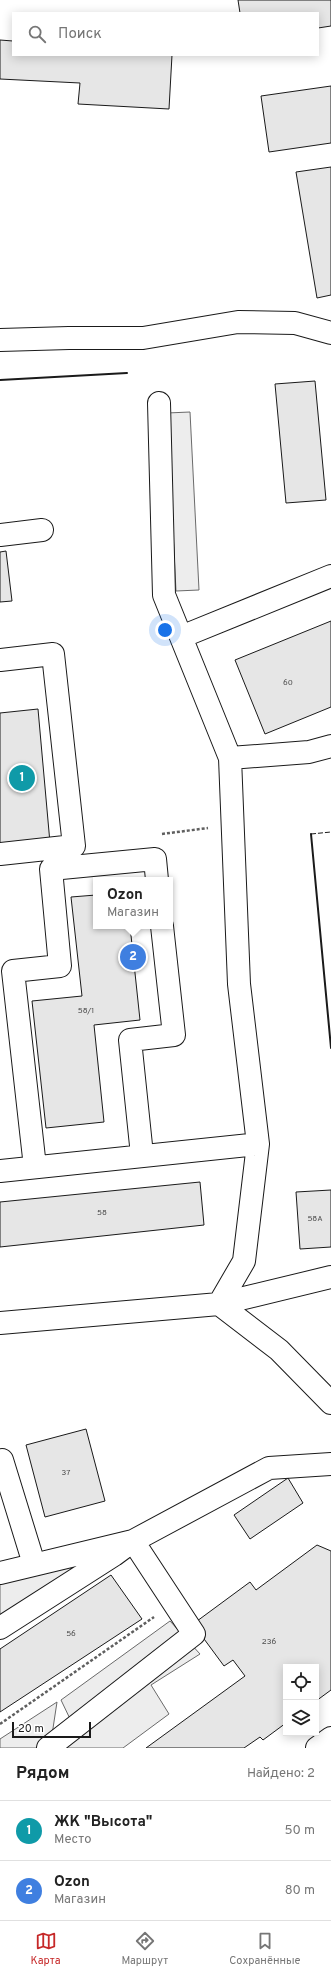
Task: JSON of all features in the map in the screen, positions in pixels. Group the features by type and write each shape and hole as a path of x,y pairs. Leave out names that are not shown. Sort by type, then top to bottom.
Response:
{"street":[{"path":"0,340 143,338 238,322 296,323 331,333"},
{"path":"159,403 164,595 230,758 239,984 258,1144 244,1261 219,1304"},
{"path":"0,535 42,530"},
{"path":"181,637 331,576"},
{"path":"0,660 53,654 74,846 0,854"},
{"path":"230,758 309,752 331,746"},
{"path":"35,1167 13,970 60,966 51,869 155,859 157,877"},
{"path":"142,1155 130,1040 174,1035 162,929"},
{"path":"0,1172 142,1155 258,1144"},
{"path":"0,1323 219,1304 331,1277"},
{"path":"219,1304 279,1350 331,1402"},
{"path":"2,1460 34,1564"},
{"path":"0,1628 114,1555 133,1541 269,1468 331,1464"},
{"path":"0,1573 133,1541"},
{"path":"48,1748 194,1634 133,1541"},
{"path":"317,1748 331,1738"}],"path":[{"path":"0,1724 156,1616"}],"shaded area":[{"path":"190,412 199,590 176,591 167,413"},
{"path":"91,1557 0,1615 0,1584"},
{"path":"170,1621 200,1654 151,1685 169,1714 123,1748 65,1748 72,1723 61,1700"},
{"path":"57,1702 50,1748 0,1748 0,1739"}],"building":[{"path":"238,0 331,0 331,26 319,28 319,12 240,12"},
{"path":"0,40 12,41 12,56 172,56 169,109 78,104 80,83 0,79"},
{"path":"331,86 331,143 269,152 261,96"},
{"path":"331,167 331,295 317,298 296,172"},
{"path":"315,381 326,500 286,503 275,384"},
{"path":"6,551 12,601 0,602 0,552"},
{"path":"331,621 331,707 265,734 235,660"},
{"path":"38,709 50,843 0,847 0,713"},
{"path":"93,895 93,929 130,929 140,1020 94,1025 104,1122 46,1128 32,1001 82,996 71,897"},
{"path":"200,1182 204,1225 0,1247 0,1202"},
{"path":"331,1190 331,1247 300,1249 296,1192"},
{"path":"86,1429 105,1501 45,1517 26,1445"},
{"path":"288,1478 303,1503 250,1539 234,1515"},
{"path":"317,1545 331,1551 331,1690 319,1699 319,1664 283,1664 283,1725 263,1740 260,1737 244,1748 146,1748 245,1676 233,1660 224,1666 193,1624 250,1582 256,1590"},
{"path":"111,1575 142,1619 0,1712 0,1649"}],"fence":[{"path":"311,834 331,832"}],"wall":[{"path":"0,380 127,373"},
{"path":"311,834 331,1048"}],"place":[{"name":"ЖК \"Высота\"","path":"22,778"},
{"name":"Ozon","path":"133,957"}]}
